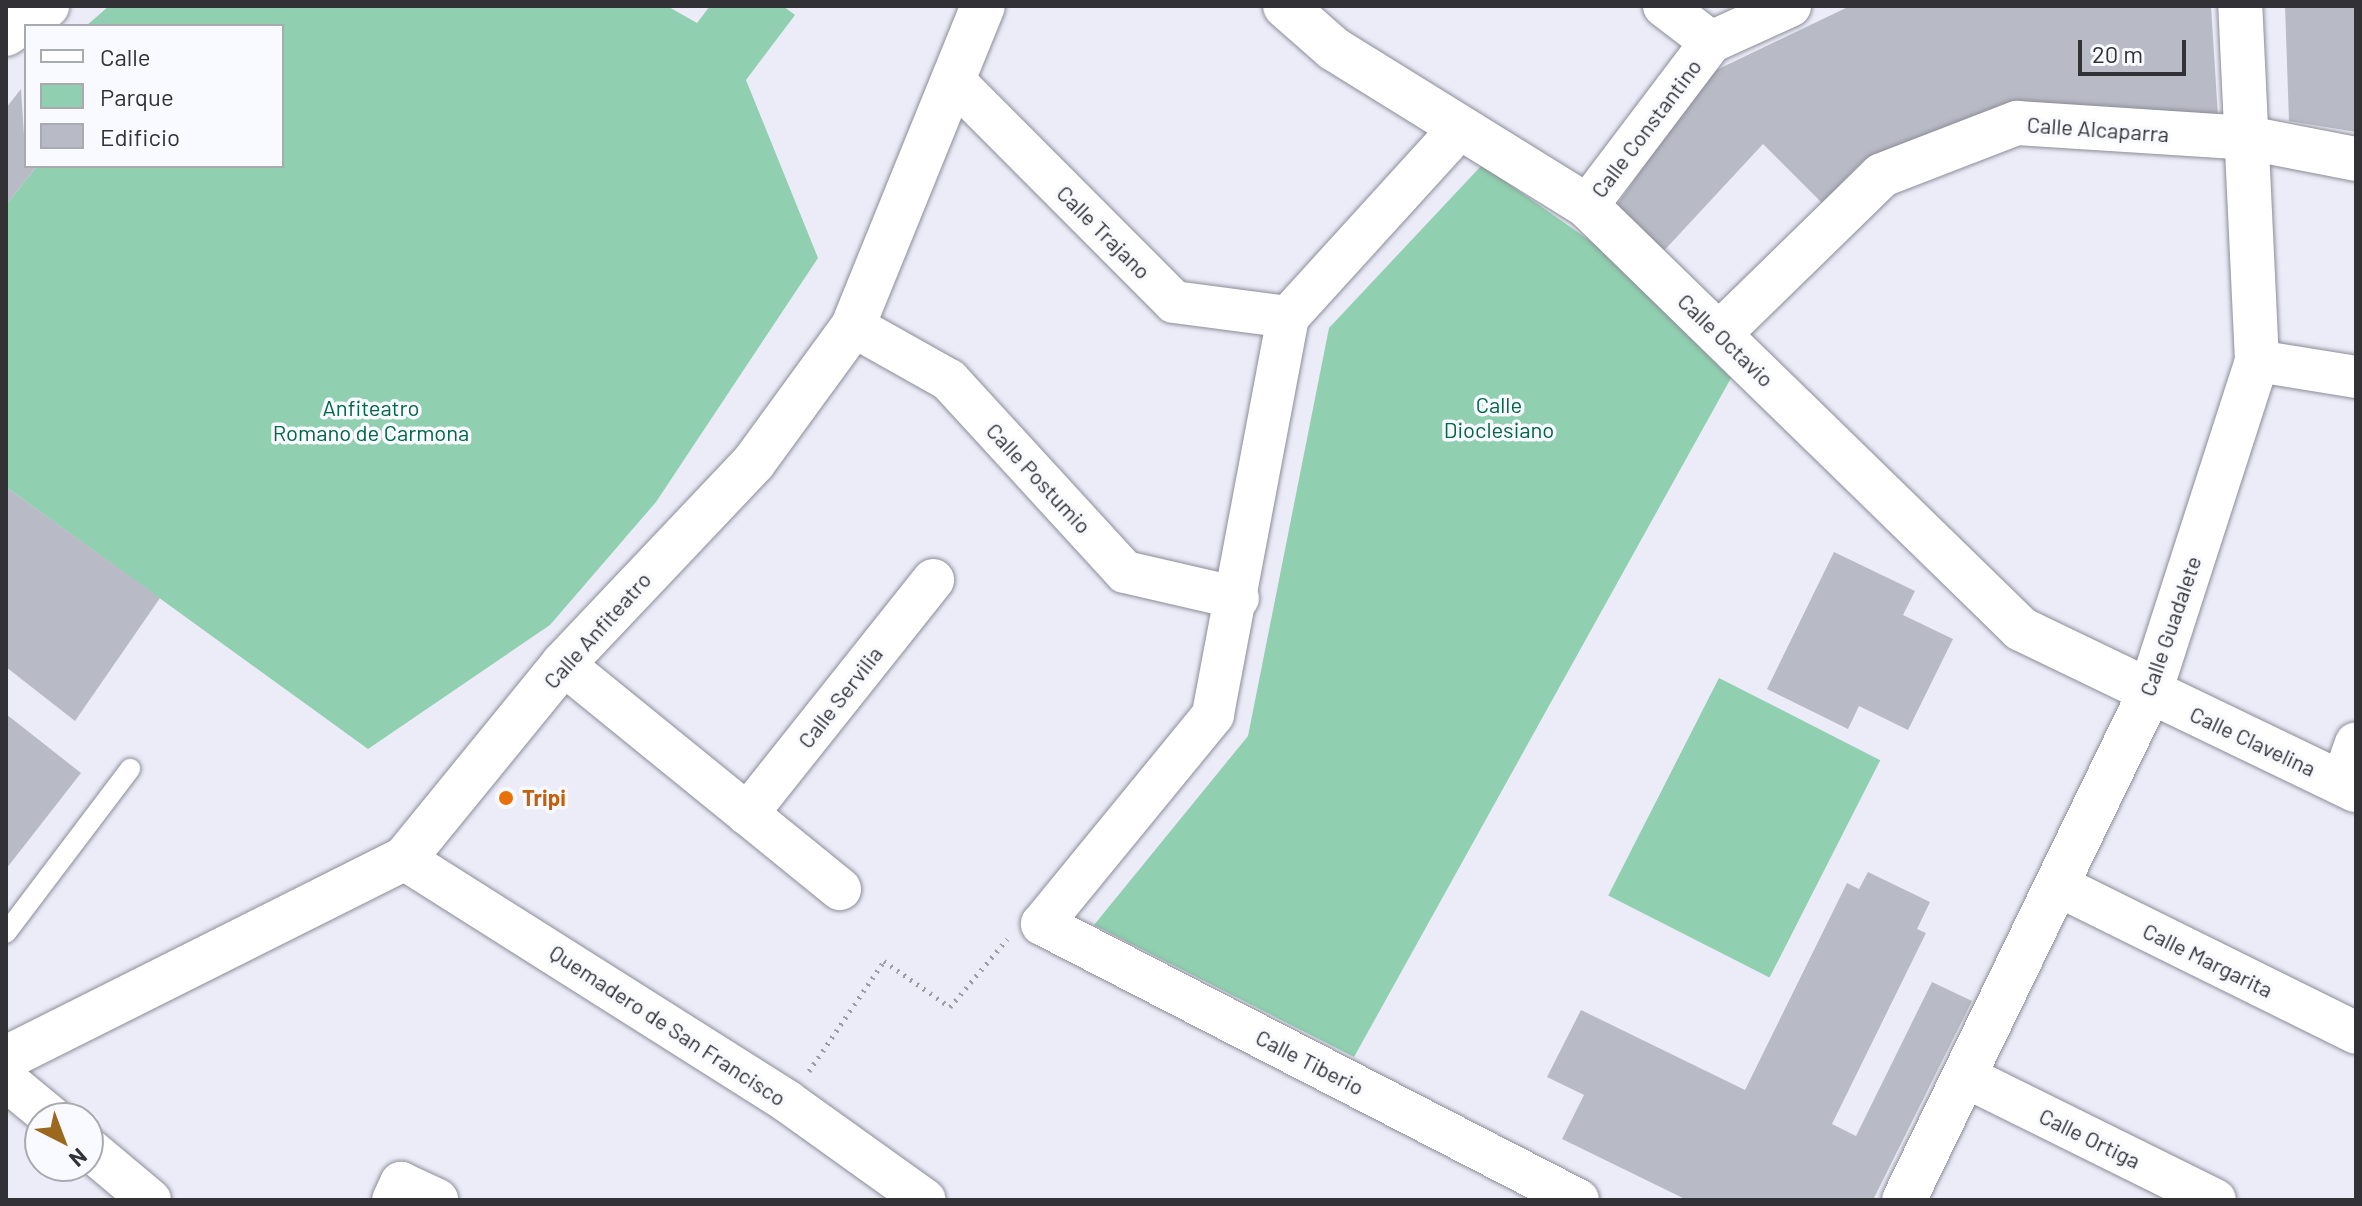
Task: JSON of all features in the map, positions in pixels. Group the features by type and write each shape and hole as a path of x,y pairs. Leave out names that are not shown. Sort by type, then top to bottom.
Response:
{"street":[{"path":"6,34 47,6"},
{"name":"Calle Anfiteatro","path":"6,1058 404,859 563,664 754,462 853,326 983,6"},
{"name":"Calle Octavio","path":"1285,6 1334,49 1587,206 2021,629 2150,692"},
{"path":"1664,6 1711,42"},
{"name":"Calle Constantino","path":"1587,206 1711,42 1790,6"},
{"name":"Calle Guadalete","path":"1904,1200 2059,886 2150,692 2257,361 2240,6"},
{"name":"Calle Trajano","path":"953,80 1174,302 1288,317"},
{"name":"Calle Alcaparra","path":"1720,333 1882,175 2017,123 2248,138 2356,159"},
{"path":"1042,924 1213,715 1238,598 1288,317 1460,128"},
{"name":"Calle Postumio","path":"853,326 949,380 1125,572 1238,598"},
{"path":"2257,361 2356,377"},
{"name":"Calle Servilia","path":"747,814 933,580"},
{"path":"563,664 840,889"},
{"name":"Calle Clavelina","path":"2150,692 2349,787"},
{"path":"2349,787 2356,743"},
{"name":"Quemadero de San Francisco","path":"404,859 788,1102 925,1200"},
{"name":"Calle Margarita","path":"2059,886 2356,1033"},
{"name":"Calle Tiberio","path":"1042,924 1578,1200"},
{"name":"Calle Ortiga","path":"1964,1076 2215,1200"},
{"path":"6,1080 33,1102"},
{"path":"104,1161 150,1200"},
{"path":"393,1200 401,1183 437,1200"}],"lane":[{"path":"6,933 130,769"}],"path":[{"path":"788,1102 884,961 950,1007 1009,937 1042,924"}],"green space":[{"name":"Anfiteatro Romano de Carmona","path":"109,6 667,6 697,23 710,6 783,6 795,15 746,80 818,258 656,502 550,625 368,749 6,487 6,205 35,168 284,168 284,24 88,24"},
{"name":"Calle Dioclesiano","path":"1482,165 1596,245 1731,378 1354,1057 1094,925 1248,736 1329,328"},
{"path":"1719,678 1880,760 1769,978 1608,895"}],"building":[{"path":"1850,6 2211,6 2218,117 2015,102 1864,160 1822,203 1763,144 1660,255 1615,208 1706,75"},
{"path":"2285,6 2356,6 2356,132 2289,121"},
{"path":"21,89 24,168 35,168 6,205 6,108"},
{"path":"6,487 160,598 75,721 6,667"},
{"path":"1834,552 1915,591 1903,615 1953,639 1908,730 1859,706 1848,729 1767,689"},
{"path":"6,714 81,773 6,869"},
{"path":"1868,872 1930,902 1917,929 1926,933 1832,1124 1856,1136 1932,982 1972,1001 1873,1200 1687,1200 1562,1139 1584,1095 1547,1077 1581,1010 1745,1090 1847,883 1859,889"}],"place":[{"name":"Tripi","path":"506,798"}]}
